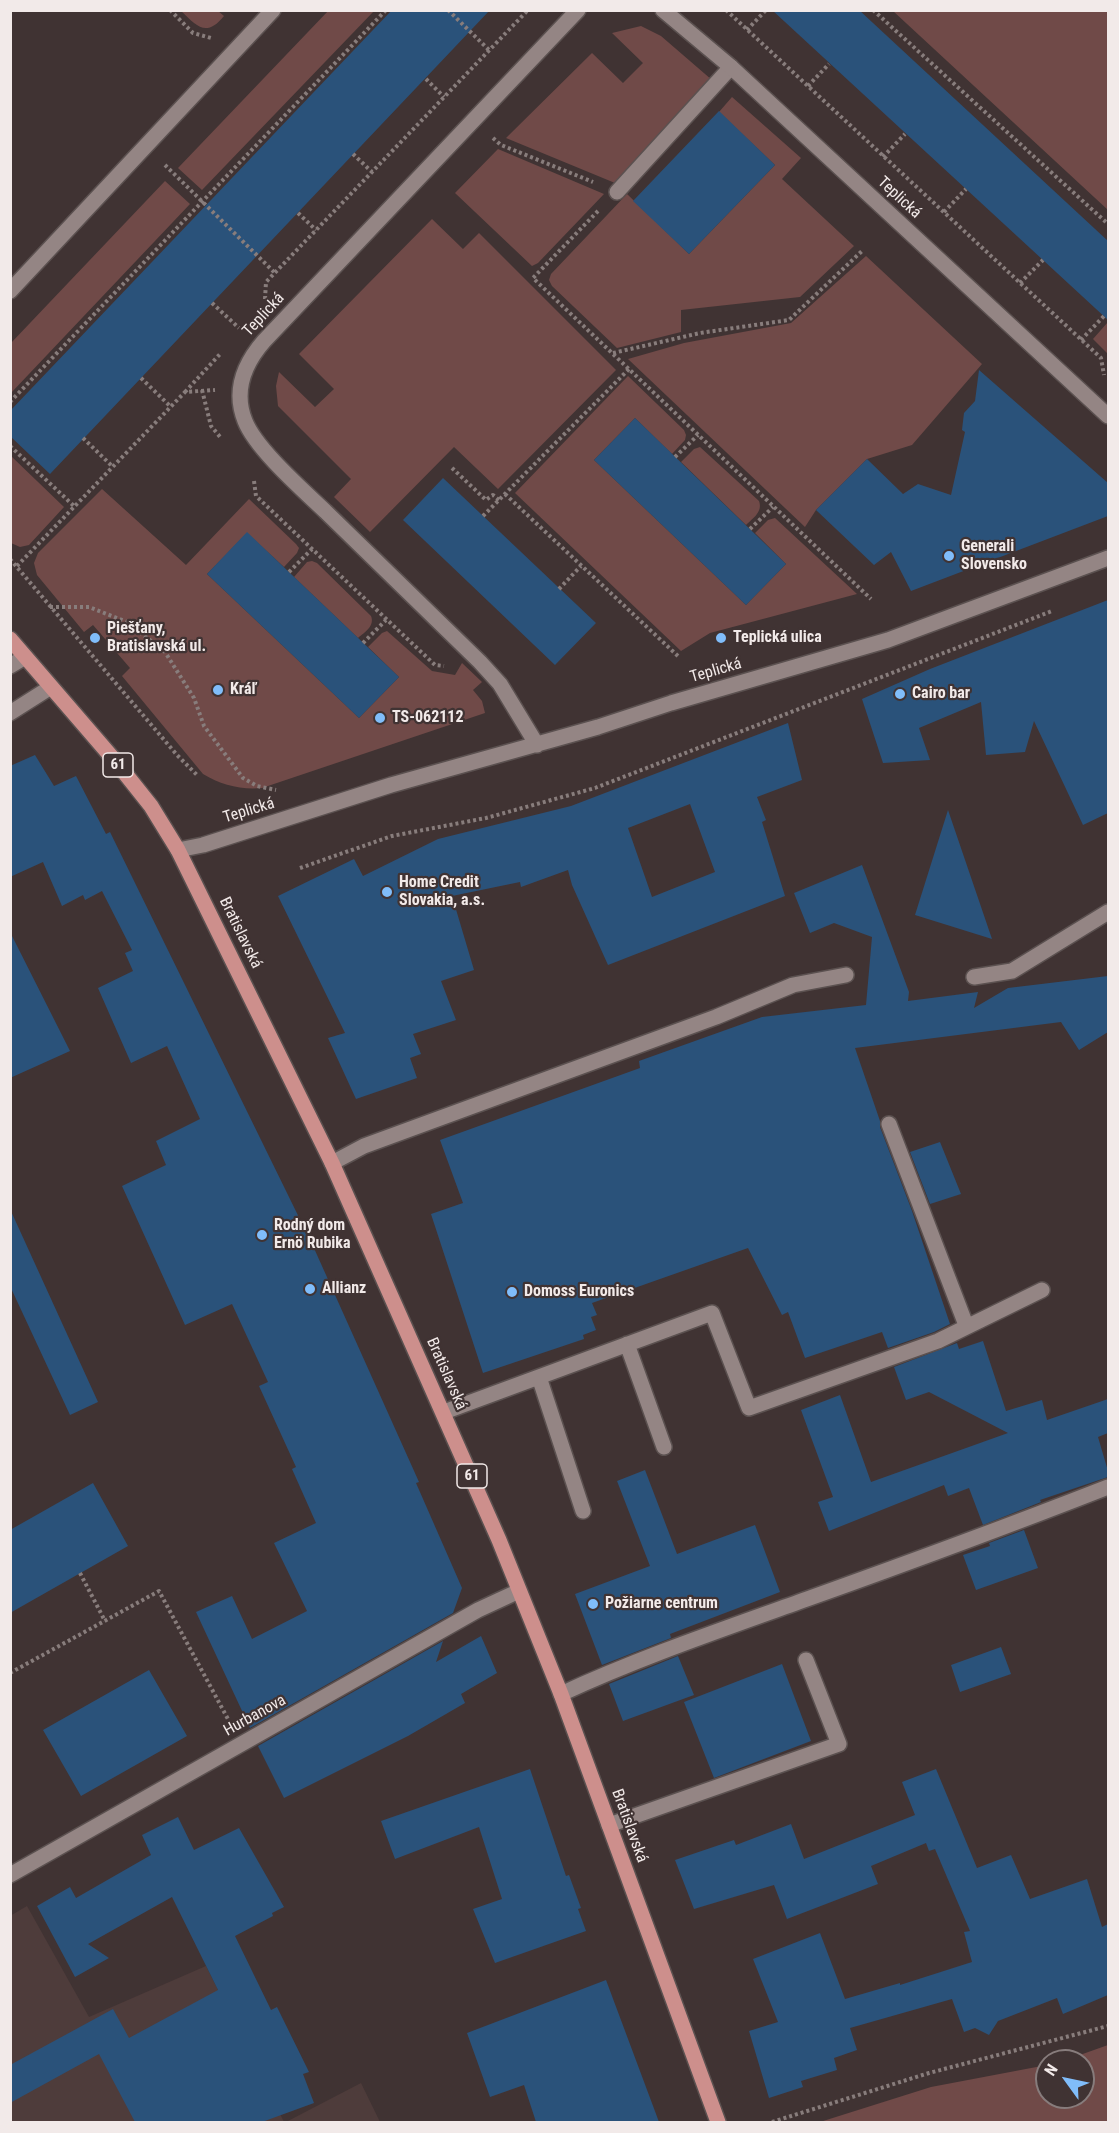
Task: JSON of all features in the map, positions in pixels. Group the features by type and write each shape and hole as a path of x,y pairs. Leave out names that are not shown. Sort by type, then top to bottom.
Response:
{"main road":[{"name":"61","path":"10,639 51,687"},
{"name":"Bratislavská","path":"51,687 151,806 178,850 332,1163 444,1412 561,1694 718,2122"}],"street":[{"path":"10,291 273,10"},
{"name":"Teplická","path":"537,745 500,684 302,489 259,443 250,432 244,419 240,405 240,391 244,372 252,355 264,341 578,10"},
{"name":"Teplická","path":"663,10 731,67 1108,416"},
{"path":"617,192 731,67"},
{"name":"Teplická","path":"178,850 391,785 537,745 888,640 1108,558"},
{"path":"10,666 26,657"},
{"path":"10,713 51,687"},
{"path":"974,977 1012,971 1108,912"},
{"path":"332,1163 364,1146 716,1017 793,985 846,975"},
{"path":"889,1124 966,1325"},
{"path":"444,1412 712,1313 748,1408 938,1341 966,1325 1042,1290"},
{"path":"627,1344 664,1447"},
{"path":"539,1377 583,1511"},
{"path":"561,1694 596,1678 1108,1487"},
{"name":"Hurbanova","path":"10,1875 478,1610 519,1591"},
{"path":"609,1825 839,1744 806,1660"}],"path":[{"path":"170,10 193,33 208,38 220,38"},
{"path":"10,402 386,10"},
{"path":"448,10 489,50"},
{"path":"264,306 266,282 528,10"},
{"path":"726,10 1101,358 1105,380"},
{"path":"747,30 766,10"},
{"path":"873,10 1108,224"},
{"path":"808,86 829,64"},
{"path":"426,79 444,97"},
{"path":"473,122 501,144 617,192 533,278 871,599"},
{"path":"884,157 905,134"},
{"path":"145,145 275,273"},
{"path":"353,154 372,172"},
{"path":"944,212 966,189"},
{"path":"298,213 316,230"},
{"path":"612,353 700,333 789,320 862,251"},
{"path":"1020,283 1043,260"},
{"path":"212,303 242,331"},
{"path":"1082,340 1104,316"},
{"path":"16,566 226,348"},
{"path":"483,516 629,369"},
{"path":"141,378 171,407"},
{"path":"185,392 240,391"},
{"path":"675,457 698,435"},
{"path":"83,438 113,467"},
{"path":"10,446 75,507"},
{"path":"453,468 486,500 493,495 499,500"},
{"path":"505,494 680,658"},
{"path":"750,529 773,507"},
{"path":"289,572 312,549"},
{"path":"10,559 177,755 197,775"},
{"path":"559,588 581,566"},
{"path":"50,607 89,607 127,622 165,652 194,698 204,726 243,778 256,786 276,790"},
{"path":"300,868 392,836 486,818 595,788 1053,611"},
{"path":"363,643 386,620"},
{"path":"80,1573 105,1621"},
{"path":"10,1673 159,1591 232,1727"},
{"path":"772,2122 929,2073 1108,2026"}],"shaded area":[{"path":"329,10 374,11 202,190 178,168"},
{"path":"181,11 218,11 224,16 218,23 207,28 197,25"},
{"path":"893,11 1108,11 1108,210"},
{"path":"641,26 661,36 712,80 615,183 506,138 592,53 623,83 643,63 612,33"},
{"path":"732,97 801,158 782,179 854,246 800,297 681,310 681,332 617,348 552,286 549,280 551,274 627,194 689,254 775,165 719,112"},
{"path":"498,149 604,194 538,263 532,266 455,193"},
{"path":"165,181 190,204 11,393 11,343"},
{"path":"432,219 463,249 479,233 616,370 498,489 454,447 370,532 334,497 351,479 278,406 276,386 279,372 315,407 334,389 299,354"},
{"path":"866,256 982,364 912,445 867,459 816,510 805,527 628,359 684,343 791,323"},
{"path":"1108,322 1108,362 1107,353 1093,339"},
{"path":"628,376 684,430 685,440 672,454 635,418 594,460 746,605 786,564 755,533 768,520 775,518 857,594 710,633 681,651 515,493"},
{"path":"700,447 759,501 758,512 746,525 681,462 694,449"},
{"path":"11,456 64,507 29,545 20,547 11,543"},
{"path":"102,489 186,565 249,499 296,544 299,548 297,553 284,567 247,533 207,574 359,718 399,677 368,647 387,631 432,671 455,675 462,663 482,682 473,690 482,701 485,713 262,788 231,786 203,774 122,676 130,668 93,625 84,632 37,575 34,563 38,553"},
{"path":"307,562 317,563 371,616 372,623 358,638 294,577"},
{"path":"27,1906 89,2017 206,1966 284,2122 11,2122 10,1916"},
{"path":"1108,2045 1108,2122 820,2122 931,2087 1035,2067 1035,2109 1095,2109 1095,2050"},
{"path":"361,2083 380,2122 286,2122"}],"building":[{"path":"392,10 490,10 50,474 10,436 10,411"},
{"path":"772,10 859,10 1108,241 1108,320"},
{"path":"719,111 775,165 689,254 633,201"},
{"path":"979,370 1108,483 1108,516 911,591 891,552 874,565 816,510 867,459 903,494 918,484 951,495 965,432 962,430 964,413 975,401"},
{"path":"635,418 786,564 746,605 594,460"},
{"path":"443,478 596,623 555,665 403,520"},
{"path":"247,532 399,677 359,718 207,574"},
{"path":"1108,600 1108,813 1083,825 1034,721 1025,752 986,755 981,702 919,728 930,760 883,763 862,699 930,669"},
{"path":"788,723 802,780 757,797 766,820 762,822 785,896 608,965 572,885 568,870 521,887 520,882 452,896 474,970 441,981 456,1020 413,1034 421,1054 410,1058 417,1078 356,1099 328,1038 345,1033 278,896 354,859 363,876 438,839 571,806","holes":["690,804 715,872 652,897 628,828"]},
{"path":"35,755 54,786 76,776 106,834 110,832 313,1246 419,1482 416,1483 462,1588 453,1613 250,1728 196,1612 232,1596 252,1639 307,1611 274,1543 316,1523 292,1469 296,1467 259,1386 268,1382 232,1304 185,1325 122,1186 166,1165 156,1141 200,1119 167,1046 131,1063 98,988 133,971 125,953 132,950 102,891 85,900 83,895 62,906 43,862 10,877 10,766"},
{"path":"948,810 992,939 915,915"},
{"path":"862,865 909,992 908,1001 978,992 974,1008 1008,988 1108,976 1108,1032 1079,1050 1061,1022 855,1048 880,1121 880,1127 912,1211 950,1324 888,1348 882,1332 805,1358 788,1312 782,1315 748,1248 592,1303 597,1315 591,1317 596,1330 583,1335 584,1339 483,1373 431,1214 463,1203 440,1140 640,1068 639,1061 762,1017 866,1005 872,937 834,923 810,933 794,893"},
{"path":"10,932 70,1051 10,1078"},
{"path":"940,1142 961,1194 930,1204 910,1152"},
{"path":"10,1209 98,1402 70,1415 10,1286"},
{"path":"983,1341 1006,1411 1042,1400 1047,1420 1108,1399 1108,1433 1098,1437 1108,1477 1040,1500 1041,1502 983,1525 969,1488 948,1496 944,1485 829,1531 818,1502 833,1497 801,1410 840,1395 871,1482 1008,1433 929,1392 906,1400 894,1367 957,1343 959,1349"},
{"path":"645,1470 677,1554 755,1525 780,1592 670,1634 671,1638 602,1665 575,1594 650,1566 617,1481"},
{"path":"93,1483 128,1546 10,1613 10,1530"},
{"path":"1024,1530 1038,1568 976,1590 963,1555 990,1546 989,1543"},
{"path":"481,1636 497,1673 461,1694 465,1703 408,1736 284,1798 258,1746 443,1641 436,1662"},
{"path":"1001,1647 1011,1674 960,1692 951,1665"},
{"path":"678,1656 694,1695 623,1721 609,1684"},
{"path":"782,1664 811,1741 714,1778 684,1702"},
{"path":"149,1670 187,1736 81,1796 43,1730"},
{"path":"530,1769 566,1876 569,1875 581,1908 578,1909 586,1931 495,1963 473,1909 502,1899 479,1827 395,1859 381,1821"},
{"path":"936,1769 977,1868 1011,1855 1030,1899 1087,1879 1102,1927 1108,1924 1108,1995 1063,2014 1057,1998 998,2021 989,2035 975,2028 964,2032 952,1999 850,2028 857,2050 834,2058 837,2070 801,2081 803,2087 769,2098 749,2031 778,2022 753,1959 820,1933 845,1999 900,1983 900,1985 972,1962 964,1932 970,1931 935,1849 929,1851 926,1843 871,1866 878,1884 787,1919 774,1885 694,1909 675,1860 734,1840 736,1845 791,1824 804,1859 915,1815 902,1782"},
{"path":"178,1817 194,1850 239,1828 284,1907 272,1913 273,1916 235,1936 271,2010 277,2007 309,2072 303,2074 314,2103 262,2122 135,2122 99,2054 10,2103 10,2065 113,2009 129,2038 218,1990 172,1897 88,1944 109,1958 75,1977 37,1906 70,1887 76,1898 151,1855 142,1835"},
{"path":"606,1980 659,2122 536,2122 524,2085 490,2097 467,2033"}],"place":[{"name":"Generali Slovensko","path":"949,556"},
{"name":"Piešťany, Bratislavská ul.","path":"95,638"},
{"name":"Teplická ulica","path":"721,638"},
{"name":"Kráľ","path":"218,690"},
{"name":"Cairo bar","path":"900,694"},
{"name":"TS-062112","path":"380,718"},
{"name":"Home Credit Slovakia, a.s.","path":"387,892"},
{"name":"Rodný dom Ernö Rubika","path":"262,1235"},
{"name":"Allianz","path":"310,1289"},
{"name":"Domoss Euronics","path":"512,1292"},
{"name":"Požiarne centrum","path":"593,1604"}]}
